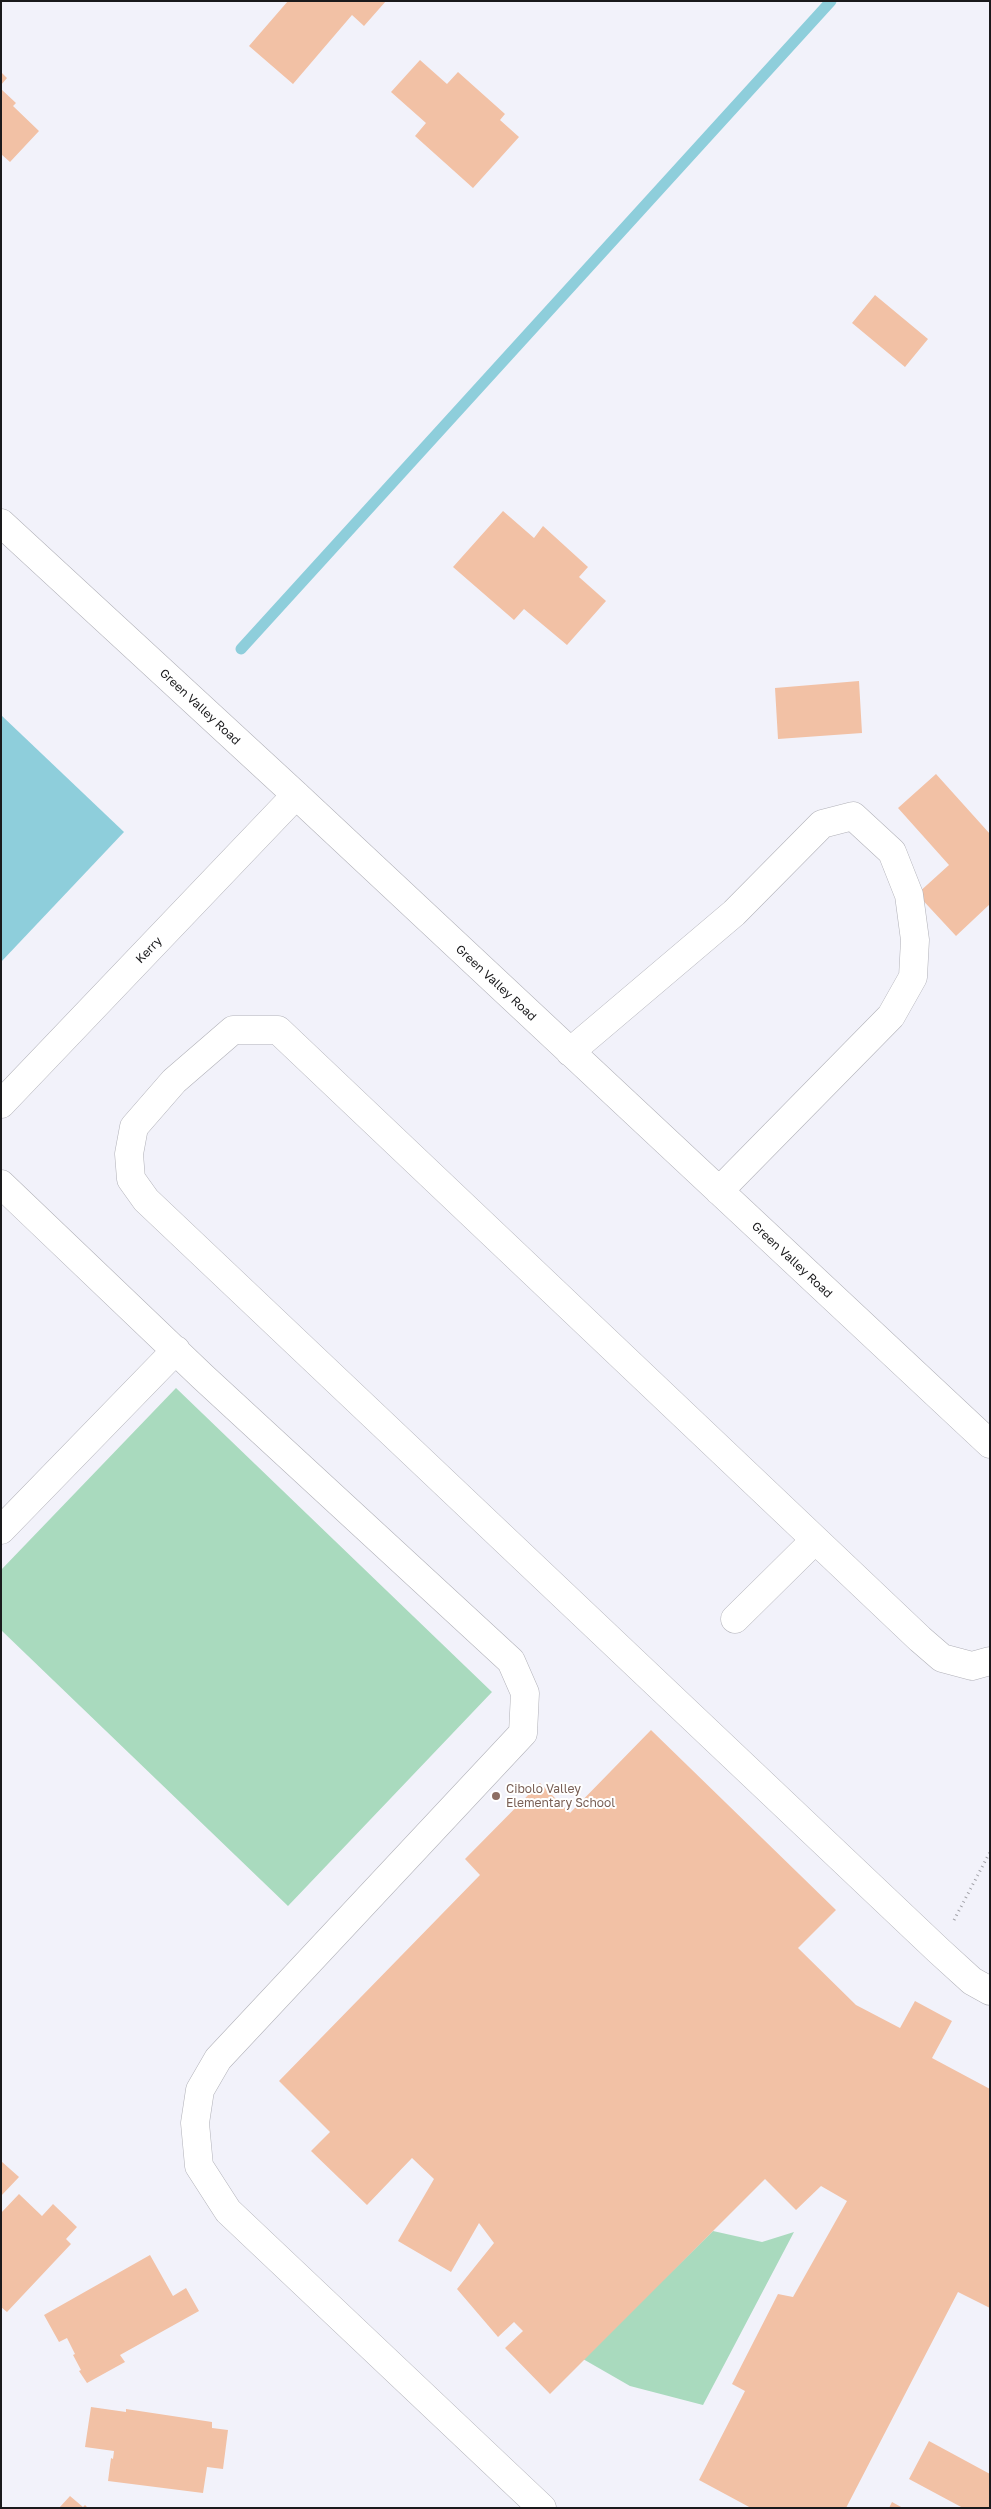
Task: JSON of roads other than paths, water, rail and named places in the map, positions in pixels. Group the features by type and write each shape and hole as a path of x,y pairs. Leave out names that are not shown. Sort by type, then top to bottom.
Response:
{"street":[{"name":"Green Valley Road","path":"1,524 296,795 990,1444"},
{"name":"Kerry","path":"1,1104 296,795"},
{"path":"570,1052 734,913 822,824 853,816 892,852 909,895 915,940 913,977 891,1016 719,1191"},
{"path":"990,1661 972,1666 942,1658 815,1540 278,1030 233,1030 174,1081 134,1127 129,1154 131,1179 146,1200 938,1950 972,1981 990,1991"},
{"path":"1,1184 176,1350 511,1661 525,1693 523,1733 218,2059 200,2090 195,2123 199,2166 228,2211 542,2508"},
{"path":"1,1530 176,1350"},
{"path":"735,1619 815,1540"}],"water":[{"path":"1,715 124,832 1,962"}],"waterway":[{"path":"241,649 831,1"}],"place":[{"name":"Cibolo Valley Elementary School","path":"496,1796"}]}
